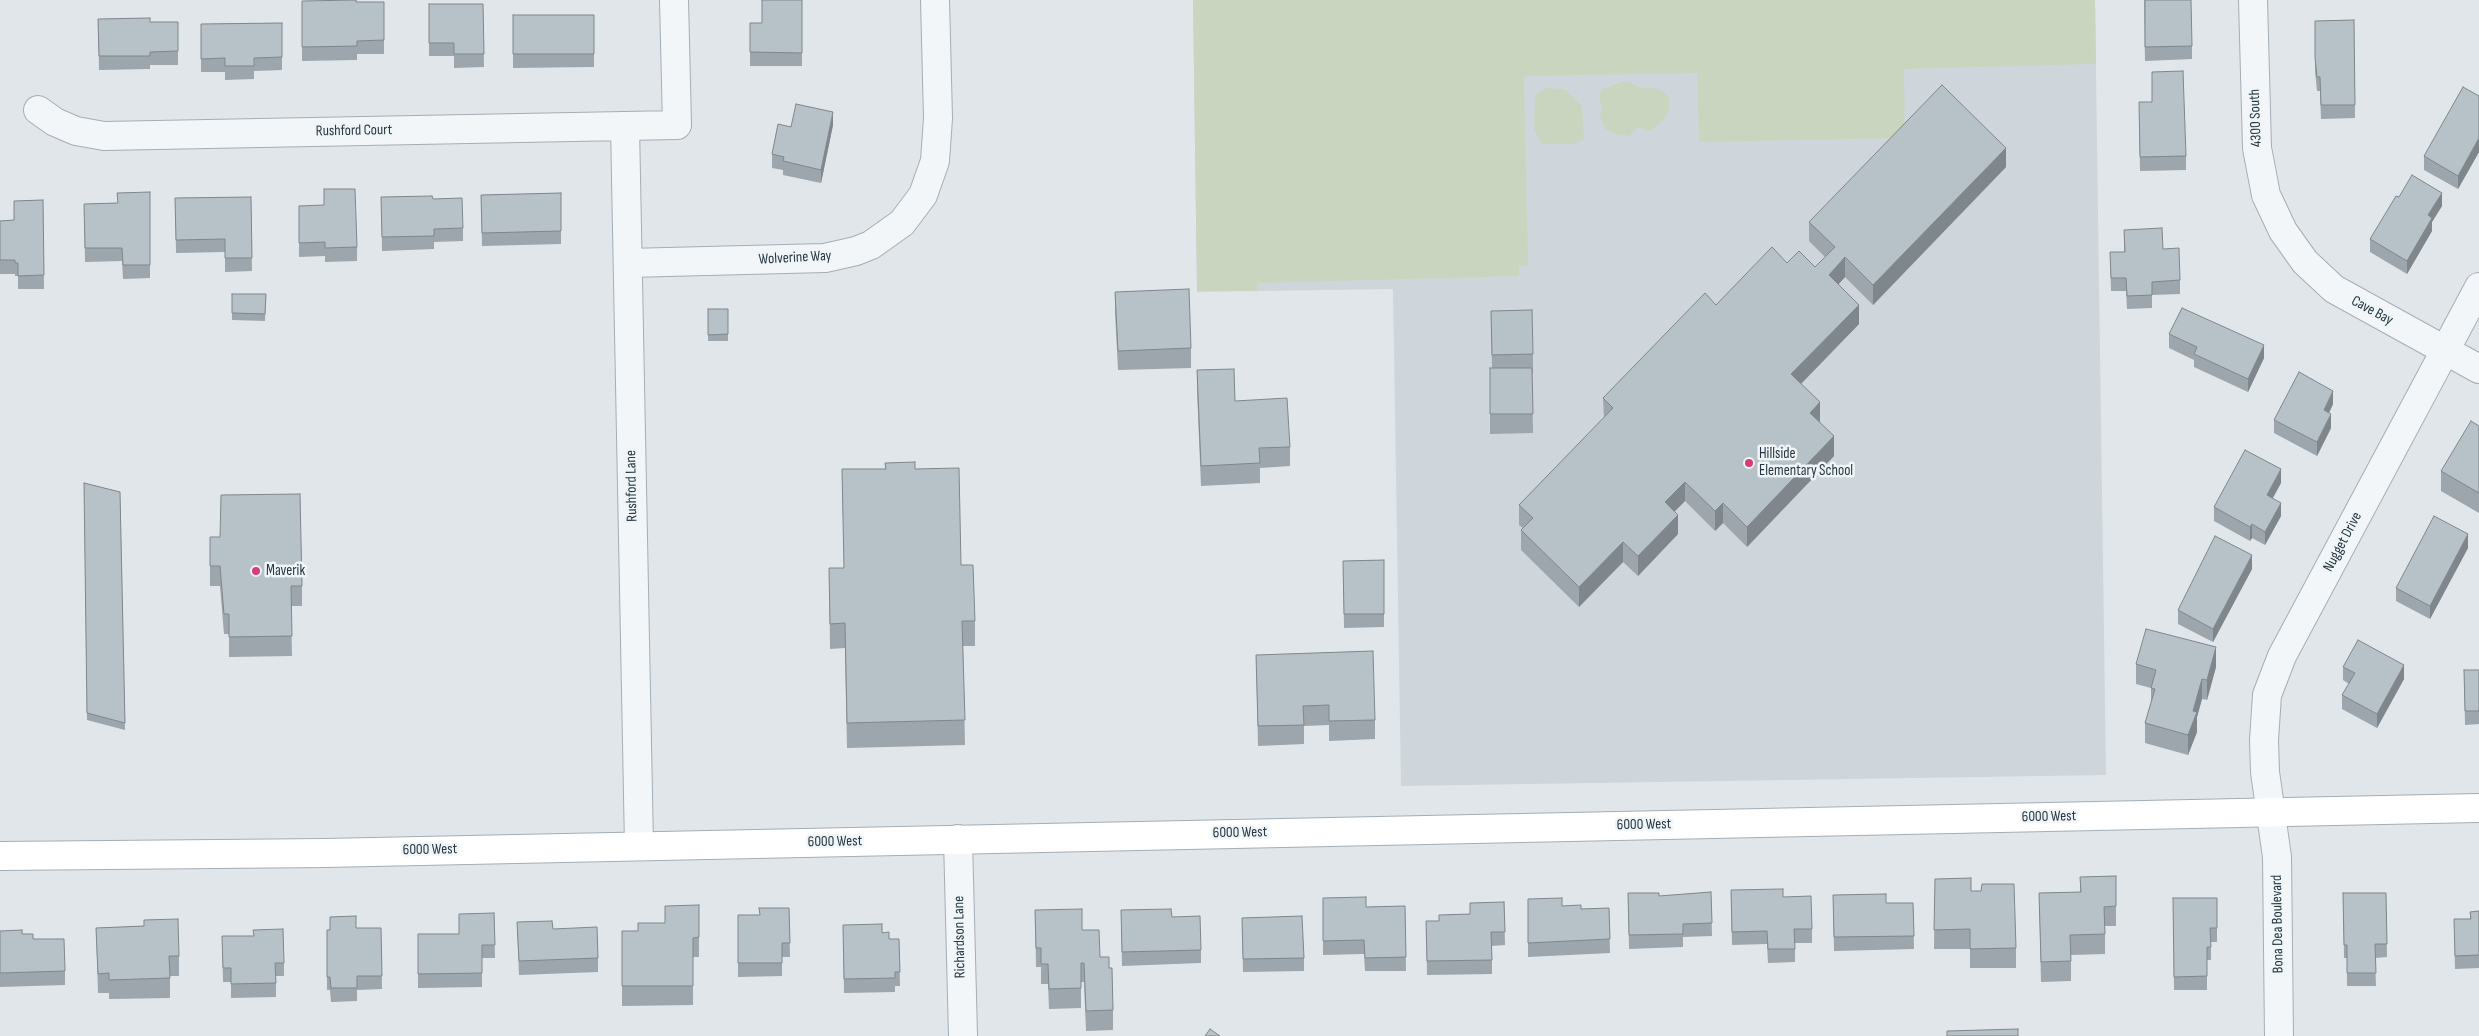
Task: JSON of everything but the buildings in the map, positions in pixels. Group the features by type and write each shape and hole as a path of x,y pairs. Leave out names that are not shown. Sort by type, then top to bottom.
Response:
{"street":[{"name":"Rushford Court","path":"38,110 55,122 76,132 104,136 677,125 674,0"},
{"name":"Wolverine Way","path":"628,263 824,258 856,251 871,245 902,223 923,195 935,161 938,118 935,0"},
{"name":"4300 South","path":"2253,0 2257,148 2266,195 2283,232"},
{"name":"Rushford Lane","path":"625,126 639,846"},
{"name":"Cave Bay","path":"2283,232 2305,262 2334,288 2479,369"},
{"name":"Nugget Drive","path":"2270,812 2264,740 2267,695 2274,676 2282,656 2479,288"},
{"name":"6000 West","path":"0,856 325,853 2479,808"},
{"name":"Bona Dea Boulevard","path":"2270,812 2277,856 2279,1036"},
{"name":"Richardson Lane","path":"958,839 962,1036"}],"shaded area":[{"name":"Hillside Elementary School","path":"1193,0 2095,0 2106,775 1401,786 1393,289 1197,292"}],"green space":[{"path":"1193,0 2095,0 2096,64 1904,69 1905,138 1699,142 1697,73 1524,76 1528,266 1519,266 1519,276 1258,283 1257,291 1197,291"},
{"path":"1621,82 1629,82 1641,88 1656,88 1666,94 1669,99 1669,110 1661,123 1649,131 1638,127 1629,136 1614,134 1605,129 1600,116 1602,110 1599,95 1603,89"},
{"path":"1546,88 1565,89 1582,106 1584,139 1576,144 1542,144 1534,129 1535,95"}],"place":[{"name":"Hillside Elementary School","path":"1749,463"},
{"name":"Maverik","path":"256,571"}]}
